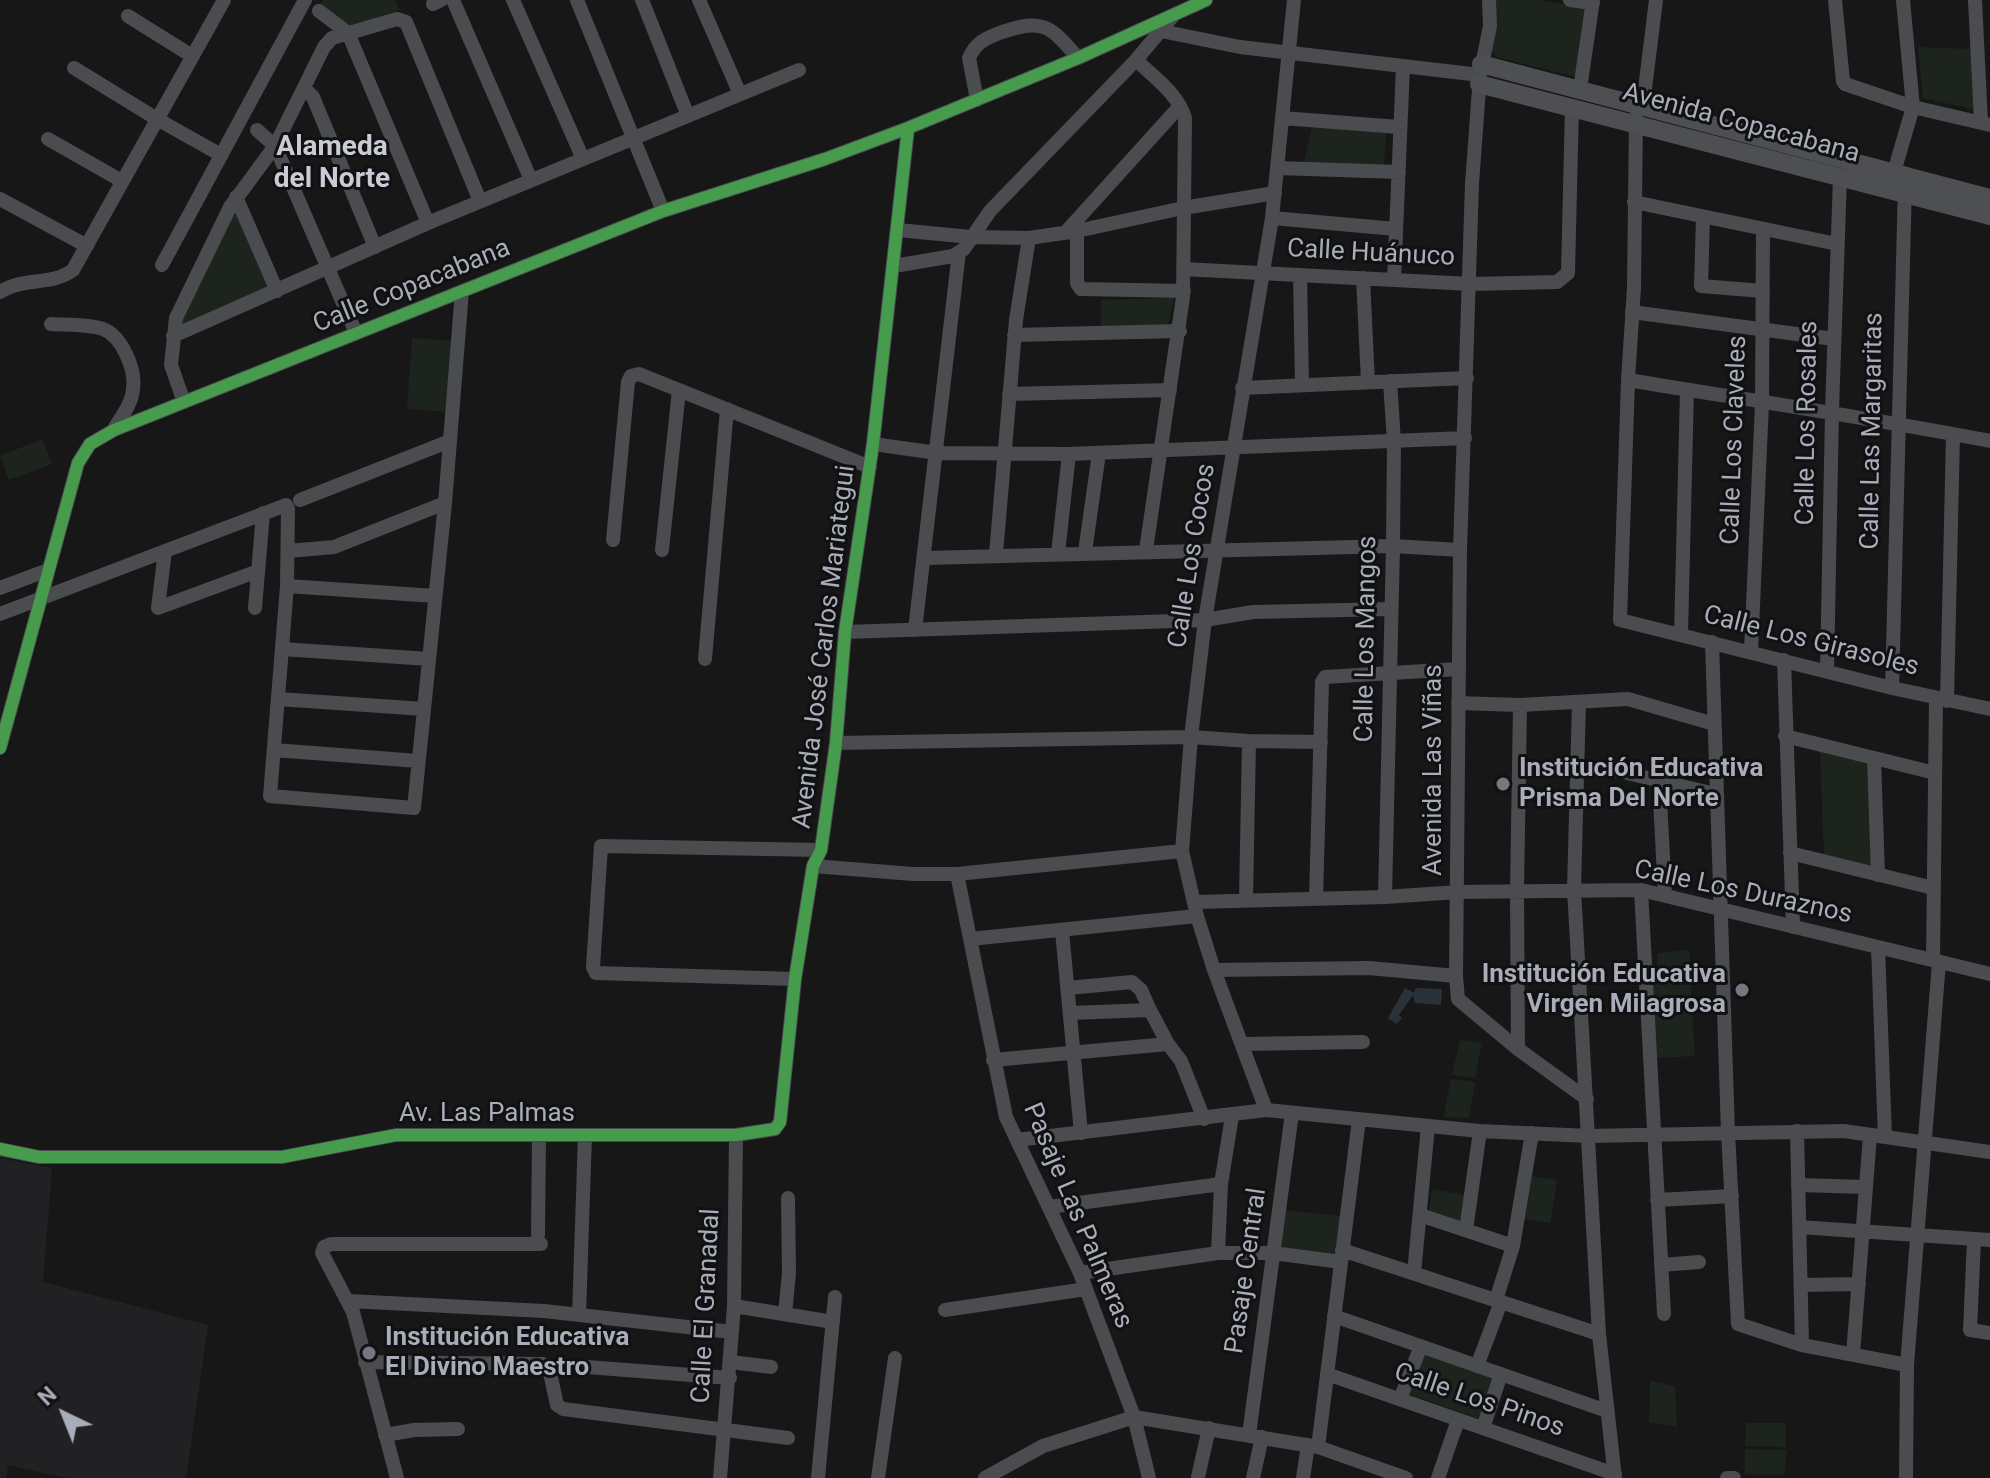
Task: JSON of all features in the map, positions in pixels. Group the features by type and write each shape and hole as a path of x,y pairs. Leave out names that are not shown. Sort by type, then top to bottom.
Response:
{"main road":[{"name":"Avenida Copacabana","path":"1480,74 1576,98 1640,104 1901,180 1990,198"},
{"name":"Avenida Copacabana","path":"1576,98 1636,124 1840,177 1901,180 1990,216"}],"street":[{"path":"0,292 21,283 63,277 73,270 224,0"},
{"path":"162,265 305,0"},
{"path":"453,0 531,180"},
{"path":"513,0 583,159"},
{"path":"577,0 663,211"},
{"path":"642,0 688,116"},
{"path":"699,0 740,94"},
{"path":"915,630 959,252 990,211 1136,60 1186,0"},
{"name":"Calle Copacabana","path":"0,748 3,724 78,463 90,444 114,430 663,211 825,159 908,128 1078,58 1206,0"},
{"name":"Calle Los Cocos","path":"1266,1110 1214,970 1182,851 1205,620 1272,218 1294,0"},
{"name":"Avenida Las Viñas","path":"1489,0 1490,26 1480,74 1472,184 1460,550 1458,999 1518,1049 1587,1099"},
{"path":"1570,0 1593,2 1576,98"},
{"path":"1656,0 1636,124 1628,380 1762,403 1832,411 1990,441"},
{"path":"1835,0 1845,84 1913,107 1986,123 1975,0"},
{"path":"1903,0 1913,107"},
{"path":"319,11 348,33 428,223"},
{"path":"128,16 192,56"},
{"path":"184,402 171,365 176,318 236,197 275,146 324,47 332,38 397,19 406,22 480,201"},
{"path":"977,100 969,58 981,40 1028,23 1059,36 1078,58"},
{"path":"1161,31 1203,41 1289,53 1480,74"},
{"path":"1136,60 1166,88 1185,118 1184,291 1146,550"},
{"path":"1394,280 1403,66"},
{"path":"74,68 221,155"},
{"path":"173,336 428,223 799,70"},
{"path":"304,88 313,97 375,247"},
{"name":"Calle Huánuco","path":"1183,269 1471,284 1557,282 1568,273 1576,98"},
{"path":"1180,106 1071,232 1077,283 1081,289 1184,291"},
{"name":"Calle Las Margaritas","path":"1892,688 1901,180 1913,107"},
{"path":"1282,118 1399,127"},
{"name":"Avenida José Carlos Mariategui","path":"780,1122 795,979 813,866 821,850 836,743 845,632 873,444 908,128"},
{"path":"257,130 275,146 356,333"},
{"path":"48,139 122,181"},
{"path":"1277,168 1399,172"},
{"name":"Calle Los Rosales","path":"1827,671 1840,177"},
{"path":"898,230 971,237 1029,238 1275,193"},
{"path":"236,197 277,291"},
{"path":"0,199 87,246"},
{"path":"1634,202 1837,244"},
{"path":"1703,217 1701,286 1763,291"},
{"path":"1272,218 1396,229"},
{"name":"Calle Los Claveles","path":"1751,651 1762,403 1763,229"},
{"path":"996,554 1014,335 1029,238"},
{"path":"894,266 959,252"},
{"path":"1300,275 1302,385"},
{"path":"1363,278 1368,382"},
{"path":"291,504 270,796 414,808 445,503 462,291"},
{"path":"1632,312 1762,332 1834,339"},
{"path":"51,324 103,329 116,339 123,350 133,374 133,389 130,403 114,430"},
{"path":"1014,335 1180,331"},
{"path":"613,540 631,376 639,374 870,467"},
{"path":"1242,388 1467,378"},
{"name":"Calle Los Girasoles","path":"1628,380 1620,620 1892,688 1990,709"},
{"name":"Calle Los Mangos","path":"1385,897 1393,546 1394,442 1390,381"},
{"path":"662,550 679,390"},
{"path":"1009,394 1170,390"},
{"path":"1681,634 1687,390"},
{"path":"705,659 727,409"},
{"path":"1906,1478 1907,1365 1936,961 1933,888 1935,773 1953,434"},
{"path":"873,444 937,453 1069,454 1465,438"},
{"path":"0,614 450,441"},
{"path":"1085,552 1099,453"},
{"path":"1058,553 1069,454"},
{"path":"288,551 334,547 445,503"},
{"path":"255,608 263,513"},
{"path":"925,558 1393,546 1460,550"},
{"path":"165,551 158,608 258,571"},
{"path":"0,588 48,570"},
{"path":"287,586 435,596"},
{"path":"845,632 1205,620 1253,612 1391,609"},
{"path":"1712,642 1715,794 1738,1324 1802,1345 1907,1365"},
{"path":"282,649 429,659"},
{"path":"1784,660 1793,927"},
{"path":"1316,899 1322,682 1325,677 1458,669"},
{"path":"278,699 424,709"},
{"path":"1458,703 1520,705 1628,699 1714,724"},
{"path":"1579,702 1574,889 1599,1334 1615,1476"},
{"path":"1518,1049 1520,705"},
{"path":"1785,736 1935,773"},
{"path":"836,743 1191,737 1321,742"},
{"path":"1246,900 1249,741"},
{"path":"274,750 418,761"},
{"path":"1874,759 1878,875"},
{"path":"1577,771 1619,771 1715,794"},
{"path":"1659,780 1665,895"},
{"path":"795,979 596,973 593,967 601,846 821,850"},
{"path":"813,866 913,874 957,874 1182,851"},
{"path":"1790,853 1933,888"},
{"name":"Pasaje Las Palmeras","path":"957,874 1006,1117 1080,1273 1134,1417 1149,1478"},
{"name":"Calle Los Duraznos","path":"970,939 1062,931 1246,900 1574,889 1641,890 1990,974"},
{"path":"1641,890 1664,1314"},
{"path":"1062,931 1081,1133"},
{"path":"1853,1355 1866,1187 1878,1136 1878,947"},
{"path":"1214,970 1369,968 1456,976"},
{"path":"1068,988 1132,982 1141,990 1168,1044 1181,1061 1204,1119"},
{"path":"1070,1013 1150,1010"},
{"path":"1243,1044 1363,1042"},
{"path":"993,1060 1168,1044"},
{"path":"1017,1140 1266,1110 1480,1131 1589,1136 1844,1131 1990,1152"},
{"name":"Pasaje Central","path":"1253,1478 1273,1253 1292,1113"},
{"path":"1218,1253 1221,1184 1232,1116"},
{"path":"1303,1478 1313,1446 1327,1374 1359,1119"},
{"name":"Av. Las Palmas","path":"0,1149 39,1157 282,1157 396,1135 736,1135 775,1129 780,1122"},
{"path":"1414,1273 1428,1126"},
{"path":"1466,1230 1480,1131"},
{"path":"1797,1131 1802,1345"},
{"path":"1477,1366 1513,1246 1532,1133"},
{"path":"397,1478 349,1301 322,1253 324,1247 331,1244 540,1239 539,1135"},
{"path":"579,1315 585,1135"},
{"name":"Calle El Granadal","path":"720,1478 734,1306 736,1135"},
{"path":"1049,1207 1221,1184"},
{"path":"1798,1185 1866,1187"},
{"path":"1657,1200 1732,1196"},
{"path":"785,1314 789,1273 788,1198"},
{"path":"1420,1215 1513,1246"},
{"path":"1799,1227 1990,1240"},
{"path":"1974,1240 1970,1330 1990,1333"},
{"path":"1080,1273 1218,1253 1342,1256 1414,1273 1599,1334"},
{"path":"1661,1265 1699,1262"},
{"path":"1801,1285 1859,1284"},
{"path":"945,1310 1086,1289"},
{"path":"818,1478 835,1297"},
{"path":"349,1301 544,1311 732,1332"},
{"path":"734,1306 833,1322"},
{"path":"1334,1316 1607,1411"},
{"path":"1400,1399 1421,1346"},
{"path":"878,1478 895,1358"},
{"path":"365,1362 543,1364 549,1368 559,1408 788,1438"},
{"path":"561,1365 731,1370 771,1367"},
{"name":"Calle Los Pinos","path":"1327,1374 1615,1476"},
{"path":"1483,1428 1501,1374"},
{"path":"985,1478 1043,1446 1134,1417 1313,1446 1406,1478"},
{"path":"1438,1478 1458,1420"},
{"path":"1198,1477 1209,1428"},
{"path":"385,1435 414,1430 458,1429"},
{"path":"1727,1478 1734,1478"}],"shaded area":[{"path":"323,0 395,0 399,10 350,28 320,5"},
{"path":"1494,0 1541,0 1584,8 1579,72 1573,76 1496,57 1491,48"},
{"path":"1918,47 1971,49 1976,110 1923,98"},
{"path":"1312,127 1386,132 1384,167 1304,162"},
{"path":"235,210 268,288 177,328"},
{"path":"1174,298 1168,326 1101,326 1101,300"},
{"path":"412,338 455,341 449,412 407,409"},
{"path":"42,439 52,464 9,480 0,456"},
{"path":"1820,749 1867,761 1872,869 1824,856"},
{"path":"1689,950 1691,973 1676,975 1690,975 1695,1056 1656,1058 1652,977 1659,976 1657,953"},
{"path":"1405,988 1414,993 1416,988 1442,989 1441,1005 1415,1003 1413,995 1399,1015 1402,1018 1397,1024 1388,1018"},
{"path":"1460,1040 1482,1043 1475,1078 1452,1075"},
{"path":"1451,1079 1475,1082 1469,1118 1444,1117"},
{"path":"0,1158 52,1168 43,1282 208,1325 186,1478 67,1478 8,1465 6,1478 0,1478"},
{"path":"1532,1176 1557,1180 1550,1223 1525,1219"},
{"path":"1432,1189 1465,1195 1460,1222 1429,1211"},
{"path":"1282,1210 1341,1216 1335,1255 1278,1247"},
{"path":"1422,1351 1497,1377 1483,1420 1406,1393"},
{"path":"1650,1381 1675,1386 1677,1427 1649,1422"},
{"path":"1746,1423 1786,1423 1786,1447 1745,1446"},
{"path":"1745,1449 1786,1450 1785,1475 1745,1474"}],"cycle path":[{"path":"0,748 78,463 90,444 114,430 663,211 825,159 908,128 1078,58 1206,0"},
{"path":"0,1149 39,1157 282,1157 396,1135 736,1135 775,1129 780,1122 795,979 813,866 821,850 836,743 845,632 873,444 908,128"}],"place":[{"name":"Institución Educativa Prisma Del Norte","path":"1503,784"},
{"name":"Institución Educativa Virgen Milagrosa","path":"1742,990"},
{"name":"Institución Educativa El Divino Maestro","path":"369,1353"}],"district":[{"name":"Alameda del Norte","path":"332,164"}]}
